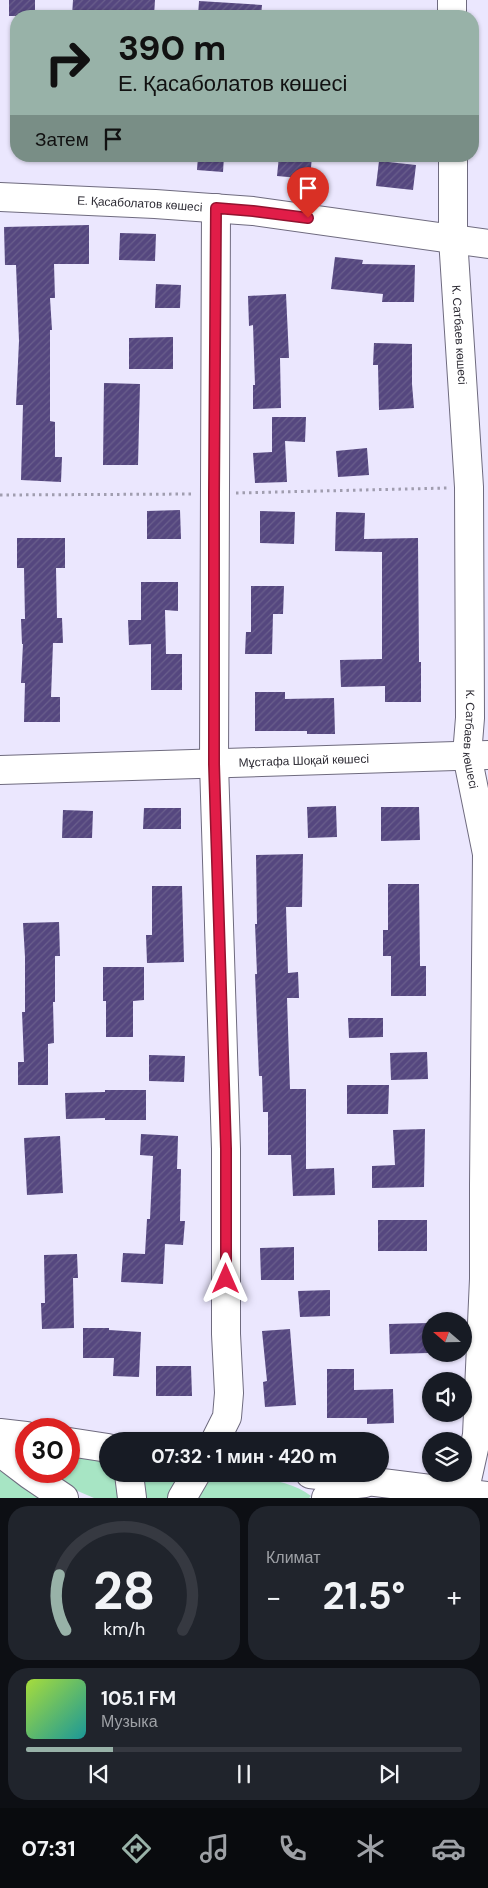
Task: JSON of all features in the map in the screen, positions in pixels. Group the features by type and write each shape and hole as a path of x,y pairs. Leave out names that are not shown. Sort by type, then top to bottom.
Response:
{"street":[{"name":"К. Сатбаев көшесі","path":"453,162 453,238 469,487 470,718 482,755 487,854 485,1311 482,1435 472,1496"},
{"name":"Е. Қасаболатов көшесі","path":"0,197 155,204 253,211 488,244"},
{"path":"216,208 214,764 226,1149 226,1334 228,1393 227,1417 220,1432"},
{"name":"Мұстафа Шоқай көшесі","path":"0,770 482,755"},
{"path":"0,1433 15,1435"},
{"path":"80,1444 99,1447"},
{"path":"0,1452 64,1498"},
{"path":"129,1482 132,1498"},
{"path":"182,1498 191,1482"},
{"path":"310,1482 329,1497 350,1485 368,1482"},
{"path":"381,1482 472,1496"}],"path":[{"path":"0,496 214,494 469,487"}],"green space":[{"path":"80,1455 99,1458 99,1482 117,1482 121,1498 94,1498 62,1483 80,1483"},
{"path":"0,1469 15,1478 15,1483 23,1483 48,1498 0,1498"},
{"path":"138,1482 180,1482 172,1498 139,1498"},
{"path":"206,1482 280,1482 301,1489 311,1496 309,1498 197,1498"}],"building":[{"path":"9,0 35,0 35,10 10,10 9,16"},
{"path":"73,0 155,0 154,10 72,10"},
{"path":"199,1 262,5 262,10 198,10"},
{"path":"198,162 224,162 223,172 197,170"},
{"path":"278,162 311,162 310,179 277,176"},
{"path":"379,162 416,165 413,190 376,186"},
{"path":"89,225 89,264 54,264 55,298 50,298 52,330 50,330 50,421 55,422 55,457 62,457 61,482 21,480 23,405 16,405 19,341 16,265 5,265 4,227"},
{"path":"120,233 156,234 155,261 119,260"},
{"path":"335,257 363,260 362,264 415,265 414,302 382,302 383,294 331,289"},
{"path":"156,284 181,285 180,308 155,308"},
{"path":"286,294 289,358 280,358 281,408 253,409 253,385 255,385 253,325 249,326 248,296"},
{"path":"173,337 173,369 129,369 129,338"},
{"path":"374,343 412,344 414,408 379,410 378,365 373,365"},
{"path":"104,383 140,384 138,465 103,465"},
{"path":"272,417 306,417 305,442 285,441 287,482 255,483 253,453 272,452"},
{"path":"367,448 369,475 338,477 336,451"},
{"path":"180,510 181,539 147,539 147,511"},
{"path":"260,511 295,512 294,544 260,543"},
{"path":"336,512 365,513 364,539 418,538 421,702 385,702 385,686 341,687 340,660 382,659 382,552 335,551"},
{"path":"17,538 65,538 65,568 56,568 57,618 62,618 63,643 53,643 51,697 60,697 60,722 24,722 25,683 21,683 23,644 21,619 25,619 24,568 17,568"},
{"path":"141,582 178,582 178,611 165,610 166,654 182,654 182,690 151,690 151,644 129,645 128,620 141,620"},
{"path":"251,586 284,586 283,614 273,614 272,654 245,654 246,632 251,632"},
{"path":"255,692 285,692 285,699 334,698 335,734 307,734 307,731 255,731"},
{"path":"336,806 337,837 308,838 307,807"},
{"path":"381,807 419,807 420,840 381,841"},
{"path":"144,808 181,808 181,829 143,829"},
{"path":"63,810 93,811 92,838 62,838"},
{"path":"303,854 302,907 286,907 288,973 298,972 299,998 287,998 290,1089 306,1089 306,1169 334,1168 335,1195 293,1196 291,1155 268,1155 268,1112 263,1112 262,1076 259,1076 255,974 257,974 255,924 257,924 256,855"},
{"path":"388,884 419,884 420,966 426,966 426,996 391,996 391,956 383,956 383,930 388,930"},
{"path":"152,886 182,886 184,962 147,963 146,935 152,935"},
{"path":"59,922 60,956 55,956 54,1043 48,1044 48,1085 18,1085 18,1062 24,1062 22,1012 25,1012 25,957 23,923"},
{"path":"103,967 144,967 144,1000 133,1001 133,1037 106,1037 106,1001 103,1001"},
{"path":"348,1018 383,1018 383,1037 349,1038"},
{"path":"427,1052 428,1079 391,1080 390,1053"},
{"path":"149,1055 185,1056 184,1082 149,1081"},
{"path":"347,1085 389,1085 388,1114 347,1114"},
{"path":"105,1090 146,1090 146,1120 66,1119 65,1093 105,1092"},
{"path":"425,1129 424,1187 372,1188 372,1166 395,1165 393,1130"},
{"path":"141,1134 178,1136 177,1169 181,1169 180,1221 185,1221 183,1245 165,1244 163,1284 121,1282 123,1253 145,1254 147,1219 150,1219 153,1156 140,1155"},
{"path":"60,1136 63,1193 27,1195 24,1138"},
{"path":"378,1220 427,1220 427,1251 378,1251"},
{"path":"294,1247 294,1280 261,1280 260,1248"},
{"path":"77,1254 78,1278 73,1278 74,1328 42,1329 41,1303 45,1303 44,1255"},
{"path":"330,1290 330,1316 300,1317 298,1291"},
{"path":"422,1323 422,1353 390,1354 389,1324"},
{"path":"83,1328 109,1328 109,1330 141,1332 139,1377 113,1376 114,1358 83,1358"},
{"path":"290,1329 296,1405 265,1407 263,1382 267,1381 262,1331"},
{"path":"156,1366 191,1366 192,1396 156,1396"},
{"path":"327,1369 354,1369 354,1390 393,1389 394,1423 367,1424 367,1418 327,1418"}],"route":[{"path":"226,1279 226,1149 214,764 216,208 308,218"}]}
